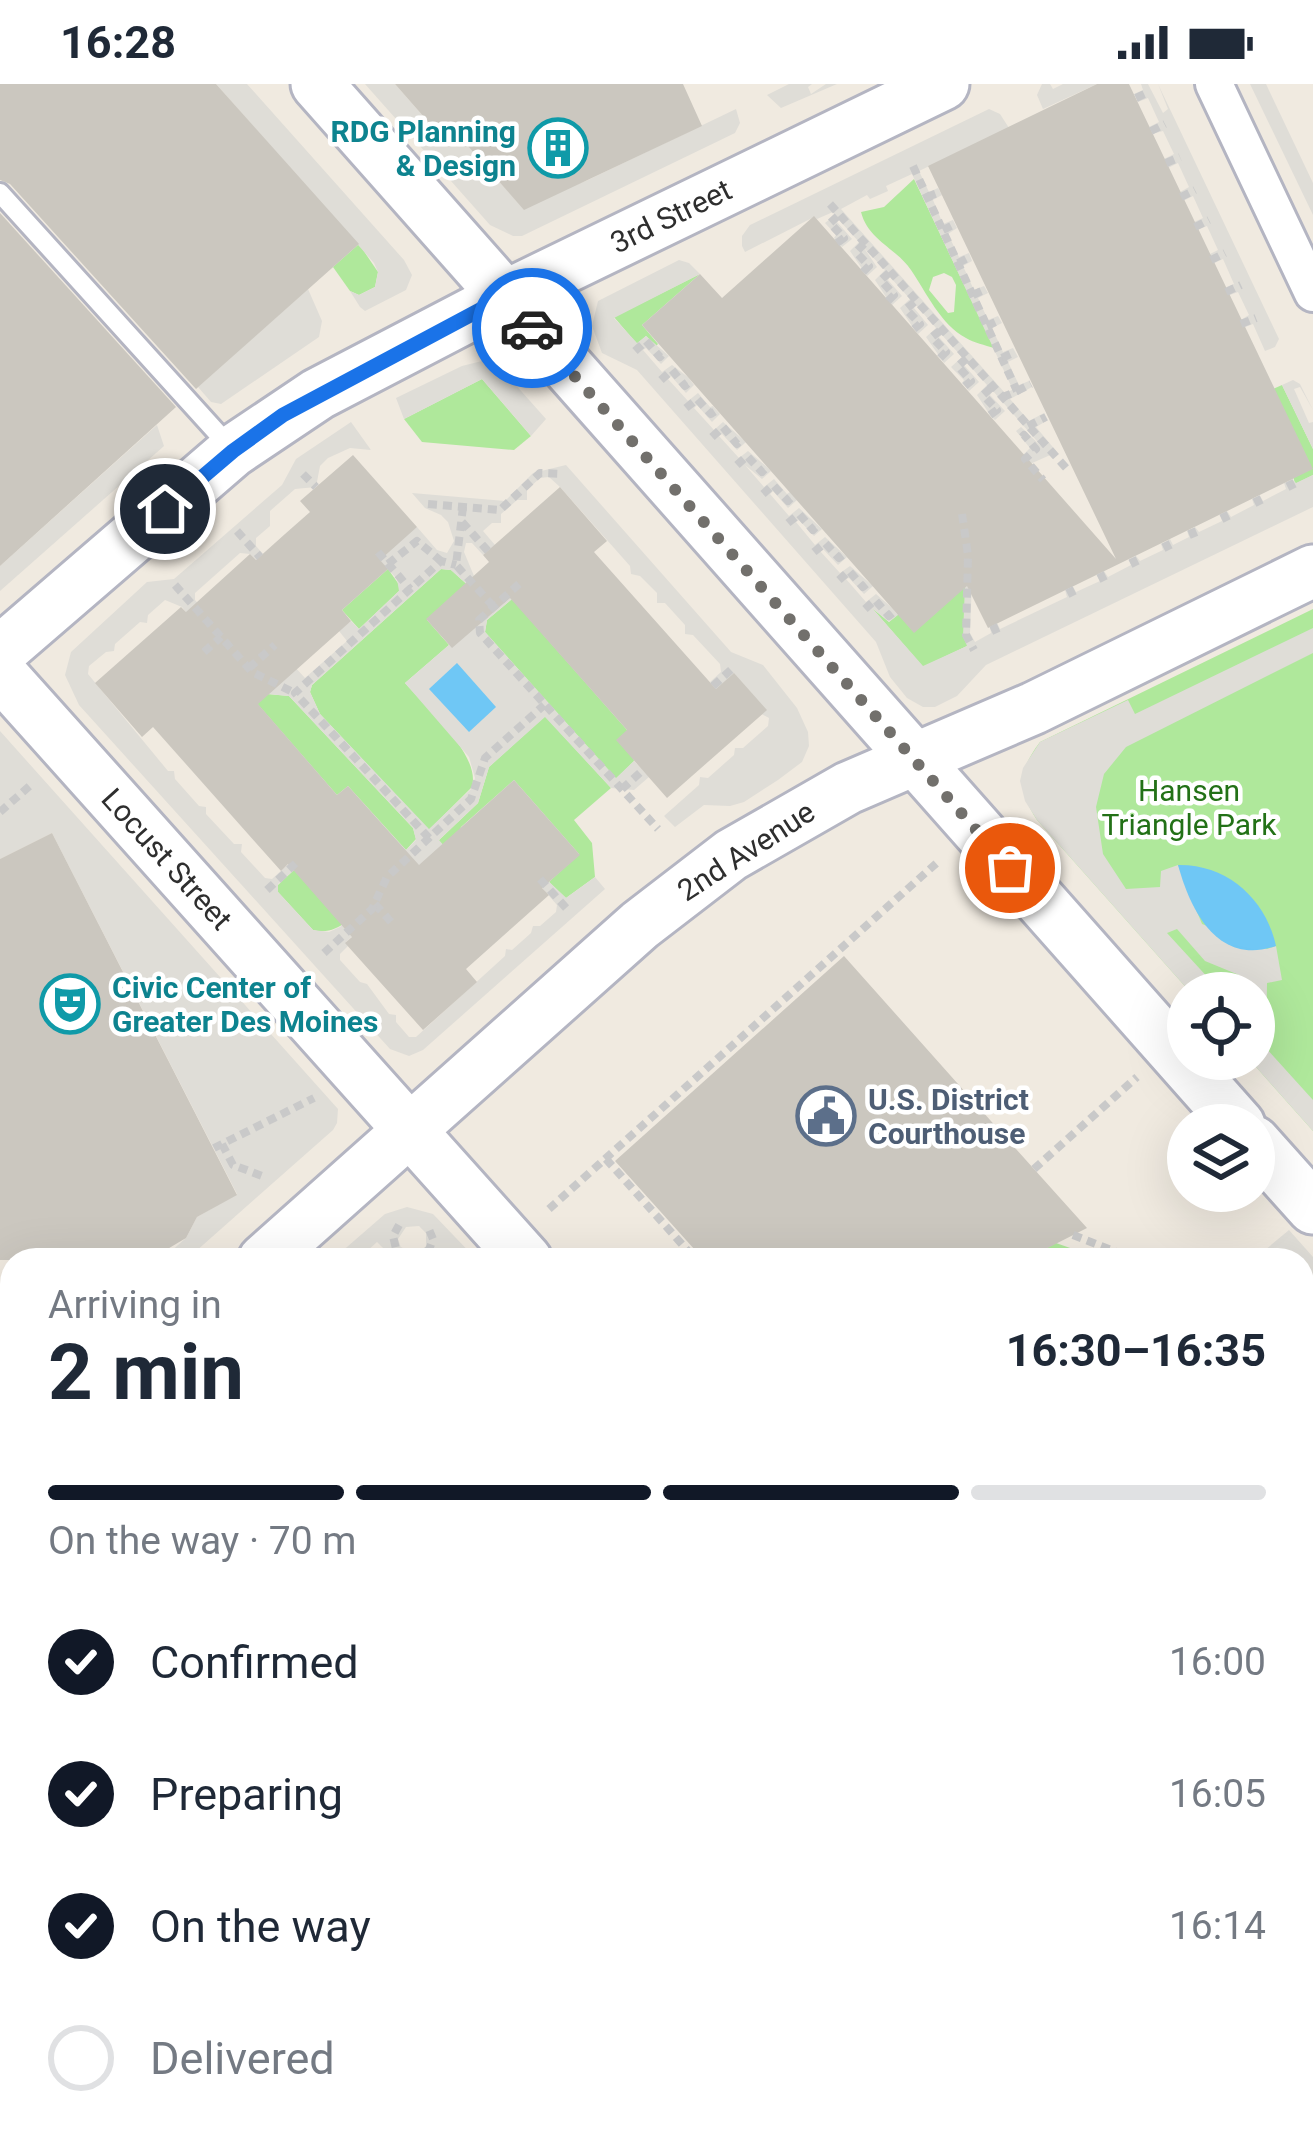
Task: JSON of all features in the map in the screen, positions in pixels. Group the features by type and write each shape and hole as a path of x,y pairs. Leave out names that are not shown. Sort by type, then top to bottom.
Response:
{"main road":[{"path":"317,84 1220,1104"},
{"name":"3rd Street","path":"0,652 233,451 318,394 504,297 943,84"},
{"name":"2nd Avenue","path":"277,1248 681,890 794,816 1054,698 1313,571"},
{"name":"Locust Street","path":"0,673 515,1248"},
{"path":"1275,1165 1313,1208"}],"street":[{"path":"1214,84 1313,293"}],"lane":[{"path":"0,193 233,451"}],"path":[{"path":"1136,98 1149,92"},
{"path":"1151,130 1165,124"},
{"path":"1166,163 1180,157"},
{"path":"913,166 1017,391"},
{"path":"1181,197 1196,190"},
{"path":"927,197 940,192"},
{"path":"830,204 1067,469"},
{"path":"837,243 844,238 830,223 840,214"},
{"path":"1195,227 1209,220"},
{"path":"943,230 955,224"},
{"path":"863,272 869,266 856,251 865,243"},
{"path":"1210,260 1225,253"},
{"path":"958,263 970,257"},
{"path":"888,301 894,295 881,280 891,271"},
{"path":"1226,292 1240,285"},
{"path":"973,296 986,289"},
{"path":"914,329 920,323 906,309 916,300"},
{"path":"1241,324 1256,318"},
{"path":"987,326 1000,320"},
{"path":"940,358 946,352 932,338 942,329"},
{"path":"634,351 646,341 660,357 665,352"},
{"path":"1002,358 1016,352"},
{"path":"964,386 971,381 958,366 968,358"},
{"path":"661,380 672,370 686,386 691,381"},
{"path":"1003,398 1031,384"},
{"path":"990,415 997,410 983,395 993,386"},
{"path":"686,409 697,399 711,415 717,410"},
{"path":"1028,426 1046,417"},
{"path":"712,437 723,427 737,444 742,438"},
{"path":"1022,437 1036,449 1025,459 1043,480"},
{"path":"737,465 747,456 762,472 767,467"},
{"path":"428,504 500,510 540,473 562,474"},
{"path":"303,474 316,487"},
{"path":"1289,481 1295,493"},
{"path":"763,494 773,485 788,501 793,496"},
{"path":"1256,497 1262,509"},
{"path":"456,565 463,507"},
{"path":"1223,513 1229,525"},
{"path":"788,523 799,514 813,530 818,525"},
{"path":"962,514 968,555 966,635 974,650"},
{"path":"462,521 488,551"},
{"path":"1191,529 1196,541"},
{"path":"238,531 260,557"},
{"path":"388,564 417,542 441,561 456,565 493,606"},
{"path":"1165,542 1171,554"},
{"path":"814,551 825,543 839,558 844,554"},
{"path":"378,552 410,589"},
{"path":"1132,558 1138,570"},
{"path":"295,693 441,561"},
{"path":"839,580 849,571 863,587 869,582"},
{"path":"1100,573 1106,585"},
{"path":"519,584 479,620 480,633 658,829"},
{"path":"175,585 249,668 295,693 429,838"},
{"path":"1069,589 1075,601"},
{"path":"865,609 875,600 889,616 895,610"},
{"path":"993,625 998,638"},
{"path":"346,626 356,638"},
{"path":"203,652 221,637"},
{"path":"249,668 275,645"},
{"path":"713,686 734,667"},
{"path":"324,953 375,904 387,877 471,799 485,758 544,705"},
{"path":"622,789 643,770"},
{"path":"0,812 33,783"},
{"path":"549,1209 940,860"},
{"path":"267,890 298,861"},
{"path":"540,879 567,909"},
{"path":"375,904 391,922"},
{"path":"1034,1168 1137,1077"},
{"path":"265,1177 232,1165 218,1146 314,1098"},
{"path":"606,1159 686,1248"},
{"path":"396,1248 393,1236 399,1225"},
{"path":"428,1227 433,1239 430,1248"},
{"path":"1073,1235 1106,1248"}],"green space":[{"path":"914,179 994,348 969,340 949,325 905,262 870,230 861,212 884,207","holes":["944,273 952,277 954,312 948,313 929,290 933,277"]},
{"path":"359,244 378,272 375,287 359,295 350,291 333,267"},
{"path":"700,274 642,325 656,346 646,336 637,344 614,317"},
{"path":"482,379 531,436 514,450 422,442 404,419"},
{"path":"1282,385 1313,449 1313,475 1295,484 1273,389"},
{"path":"966,556 967,646 923,667 872,608 889,622"},
{"path":"388,569 399,591 359,629 342,610"},
{"path":"441,569 451,570 471,588 427,620 449,645 405,683 460,746 473,774 472,787 429,830 320,714 310,692 312,685"},
{"path":"512,599 627,730 634,761 616,779 485,632 487,620"},
{"name":"Hansen Triangle Park","path":"1313,609 1313,1131 1268,1080 1275,1080 1275,972 1172,972 1037,820 1023,781 1027,762 1040,742"},
{"path":"247,692 289,696 413,828 416,839 406,850 348,786 337,795"},
{"path":"545,716 611,788 574,820 592,843 595,877 566,898 549,882 579,854 514,780 461,827 452,855 438,841 478,803 489,767"},
{"path":"294,870 367,903 336,928 313,930 278,892 278,885"}],"shaded area":[{"path":"216,84 247,84 404,260 412,275 406,290 365,311 360,307 350,291 359,295 375,287 378,272 374,263"},
{"path":"365,84 395,84 438,133 467,145 521,206 588,180 736,109 740,123 735,133 522,236 513,236 490,225"},
{"path":"789,84 812,84 808,87 811,94 826,84 837,84 781,108 767,95"},
{"path":"1042,84 1053,89 1063,84 1097,84 1043,109 1037,95"},
{"path":"1141,84 1148,84 1163,113 1168,109 1158,84 1279,339 1275,347 1265,351 1253,324 1243,328 1239,321 1249,315 1238,292 1227,296 1224,288 1234,284 1223,259 1212,264 1208,255 1218,250 1207,226 1197,230 1194,222 1203,218 1193,196 1183,201 1180,192 1189,187 1178,163 1168,168 1164,159 1174,154 1163,131 1152,134 1149,127 1159,122 1148,98 1138,102 1134,94 1143,90"},
{"path":"1250,84 1266,84 1313,183 1313,215"},
{"path":"989,109 1000,114 1009,128 919,171 929,192 938,188 942,195 933,200 943,224 953,220 957,228 948,234 959,257 969,253 972,261 963,266 974,290 984,286 988,293 978,298 988,320 998,316 1002,323 992,328 1003,352 1013,348 1018,357 1008,362 1019,385 1029,381 1032,387 1010,399 1029,421 1044,413 1048,420 1036,427 1057,452 1021,468 1020,458 1030,448 1016,431 1021,427 1043,448 993,391 990,395 1005,411 995,420 990,415 977,395 987,385 967,363 964,365 979,382 969,391 951,367 962,357 942,335 939,337 954,354 944,363 926,337 936,328 916,305 928,325 918,334 900,308 910,299 890,277 902,296 892,305 875,280 885,270 864,248 877,267 867,276 850,251 859,242 839,220 852,239 842,247 834,238 825,223 833,212 745,252 742,236 750,225","holes":["912,174 1012,390 1005,393 841,209 867,195 870,199 888,191 886,186"]},
{"path":"679,260 700,274 614,318 637,343 646,336 669,356 661,364 643,350 662,372 672,365 688,377 694,385 686,393 671,376 668,379 688,401 698,393 713,406 720,414 712,422 697,405 694,408 714,430 723,422 746,442 737,450 719,436 739,458 748,451 771,471 762,479 745,465 764,487 774,479 790,492 797,500 788,508 773,491 770,494 789,516 799,508 822,529 814,536 796,522 815,545 825,537 847,557 838,565 820,551 840,573 850,566 873,586 864,594 846,579 866,602 876,594 891,607 898,615 889,622 872,608 923,666 967,646 963,636 966,557 973,553 970,633 975,642 991,633 990,627 997,623 1000,629 1067,597 1065,590 1073,587 1076,592 1100,581 1097,575 1104,571 1108,577 1131,565 1129,559 1136,556 1140,561 1163,550 1161,544 1170,539 1173,545 1189,537 1187,531 1195,527 1199,532 1222,521 1220,514 1227,511 1231,517 1254,505 1252,499 1260,496 1263,501 1286,489 1284,483 1292,479 1296,483 1313,475 1313,507 986,665 957,696 935,707 923,707 907,698 890,677 876,642 637,370 602,353 592,326 598,301"},
{"path":"308,289 322,321 319,337 221,404 211,402 198,387"},
{"path":"486,360 498,365 546,419 531,436 482,379 404,419 396,398 462,366"},
{"path":"1293,380 1300,384 1313,410 1300,387 1294,389 1309,423 1313,422 1313,449 1282,385"},
{"path":"351,422 371,450 350,448 328,458 320,466 316,487 295,489 270,511 270,526 256,538 263,554 256,560 240,553 195,593 195,600 212,619 270,640 305,678 347,641 339,631 351,621 359,629 399,591 397,579 375,555 417,527 437,550 447,553 454,541 448,522 412,493 505,501 533,473 566,465 731,652 763,665 797,708 808,732 809,746 802,762 778,780 744,802 704,805 675,827 664,816 699,785 700,777 708,778 734,755 735,748 743,748 768,726 769,718 716,689 710,682 721,672 720,664 693,635 685,634 685,625 665,603 657,603 657,593 640,576 631,574 630,566 560,487 549,477 540,478 527,490 527,500 517,500 501,514 501,523 492,523 483,531 495,545 483,555 466,543 464,552 474,576 524,589 487,620 485,632 616,778 634,761 649,777 634,790 611,788 545,717 489,767 478,803 439,840 452,855 376,915 346,942 340,954 340,960 367,984 389,1014 396,1015 409,1037 416,1037 505,956 506,949 512,950 533,926 540,926 556,912 557,905 537,882 543,876 566,898 595,877 605,889 423,1050 409,1056 390,1049 79,705 65,675 71,652 147,582 174,579 282,485 296,459","holes":["441,569 451,570 471,588 453,647 449,645 405,683 469,757 475,778 472,788 429,829 320,714 310,692 312,685","165,600 182,607 247,692 289,696 413,828 416,840 406,850 396,840 366,903 340,927 329,932 313,930 278,892 278,884 300,865 295,858 272,879 265,878 241,852 242,844 234,844 206,814 206,807 199,806 175,779 174,771 168,771 88,674 89,666 114,651 115,644 140,622 147,623 148,615"]},
{"path":"157,425 164,446 0,591 0,566"},
{"path":"1313,628 1313,653 1126,747 1104,774 1096,807 1103,854 1126,889 1160,887 1161,871 1178,865 1202,924 1267,949 1276,946 1282,980 1275,981 1275,972 1232,972 1205,961 1177,929 1167,933 1203,972 1172,972 1025,801 1020,781 1023,768 1040,742 1128,700 1135,714"},
{"path":"0,731 338,1109 333,1130 200,1248 175,1248 197,1217 237,1194 52,833 0,859"},
{"path":"1275,1058 1313,1100 1313,1131 1268,1080 1275,1080"},
{"path":"407,1207 433,1214 466,1248 424,1248 426,1233 419,1226 406,1227 398,1239 401,1248 383,1248 377,1242 370,1248 346,1248 385,1214"},
{"path":"1289,1230 1305,1248 1267,1248"}],"water":[{"path":"457,663 496,707 469,732 429,689"},
{"path":"1178,865 1213,871 1242,888 1264,914 1276,946 1256,950 1223,942 1199,917"}],"building":[{"path":"0,84 216,84 359,244 196,389 10,184 0,180"},
{"name":"RDG Planning & Design","path":"395,84 683,84 702,126 524,210 467,145 438,133"},
{"path":"1097,84 1129,84 1313,469 988,628 967,586 914,633 642,325 700,274 722,298 814,216 1116,559 928,166"},
{"path":"0,213 176,407 0,566"},
{"path":"353,455 417,527 380,560 388,569 342,610 351,621 258,704 337,795 348,786 419,865 514,780 580,855 542,888 549,895 466,969 477,982 423,1030 345,943 352,937 288,864 281,871 153,727 142,737 95,683 181,607 186,612 250,554 256,560 310,512 300,501"},
{"path":"560,487 607,541 594,552 716,689 734,673 767,710 667,798 616,740 627,730 510,598 452,648 426,619 489,562 483,555"},
{"name":"Civic Center of Greater Des Moines","path":"52,833 237,1195 197,1217 186,1238 169,1248 0,1248 0,859"},
{"name":"U.S. District Courthouse","path":"844,956 1087,1228 1048,1248 693,1248 615,1161"}],"way so far":[{"path":"532,328 1010,868"}],"place":[{"name":"RDG Planning & Design","path":"558,148"},
{"name":"Civic Center of Greater Des Moines","path":"70,1004"},
{"name":"U.S. District Courthouse","path":"826,1116"}],"route":[{"path":"165,509 283,415 504,297 532,328"}]}
